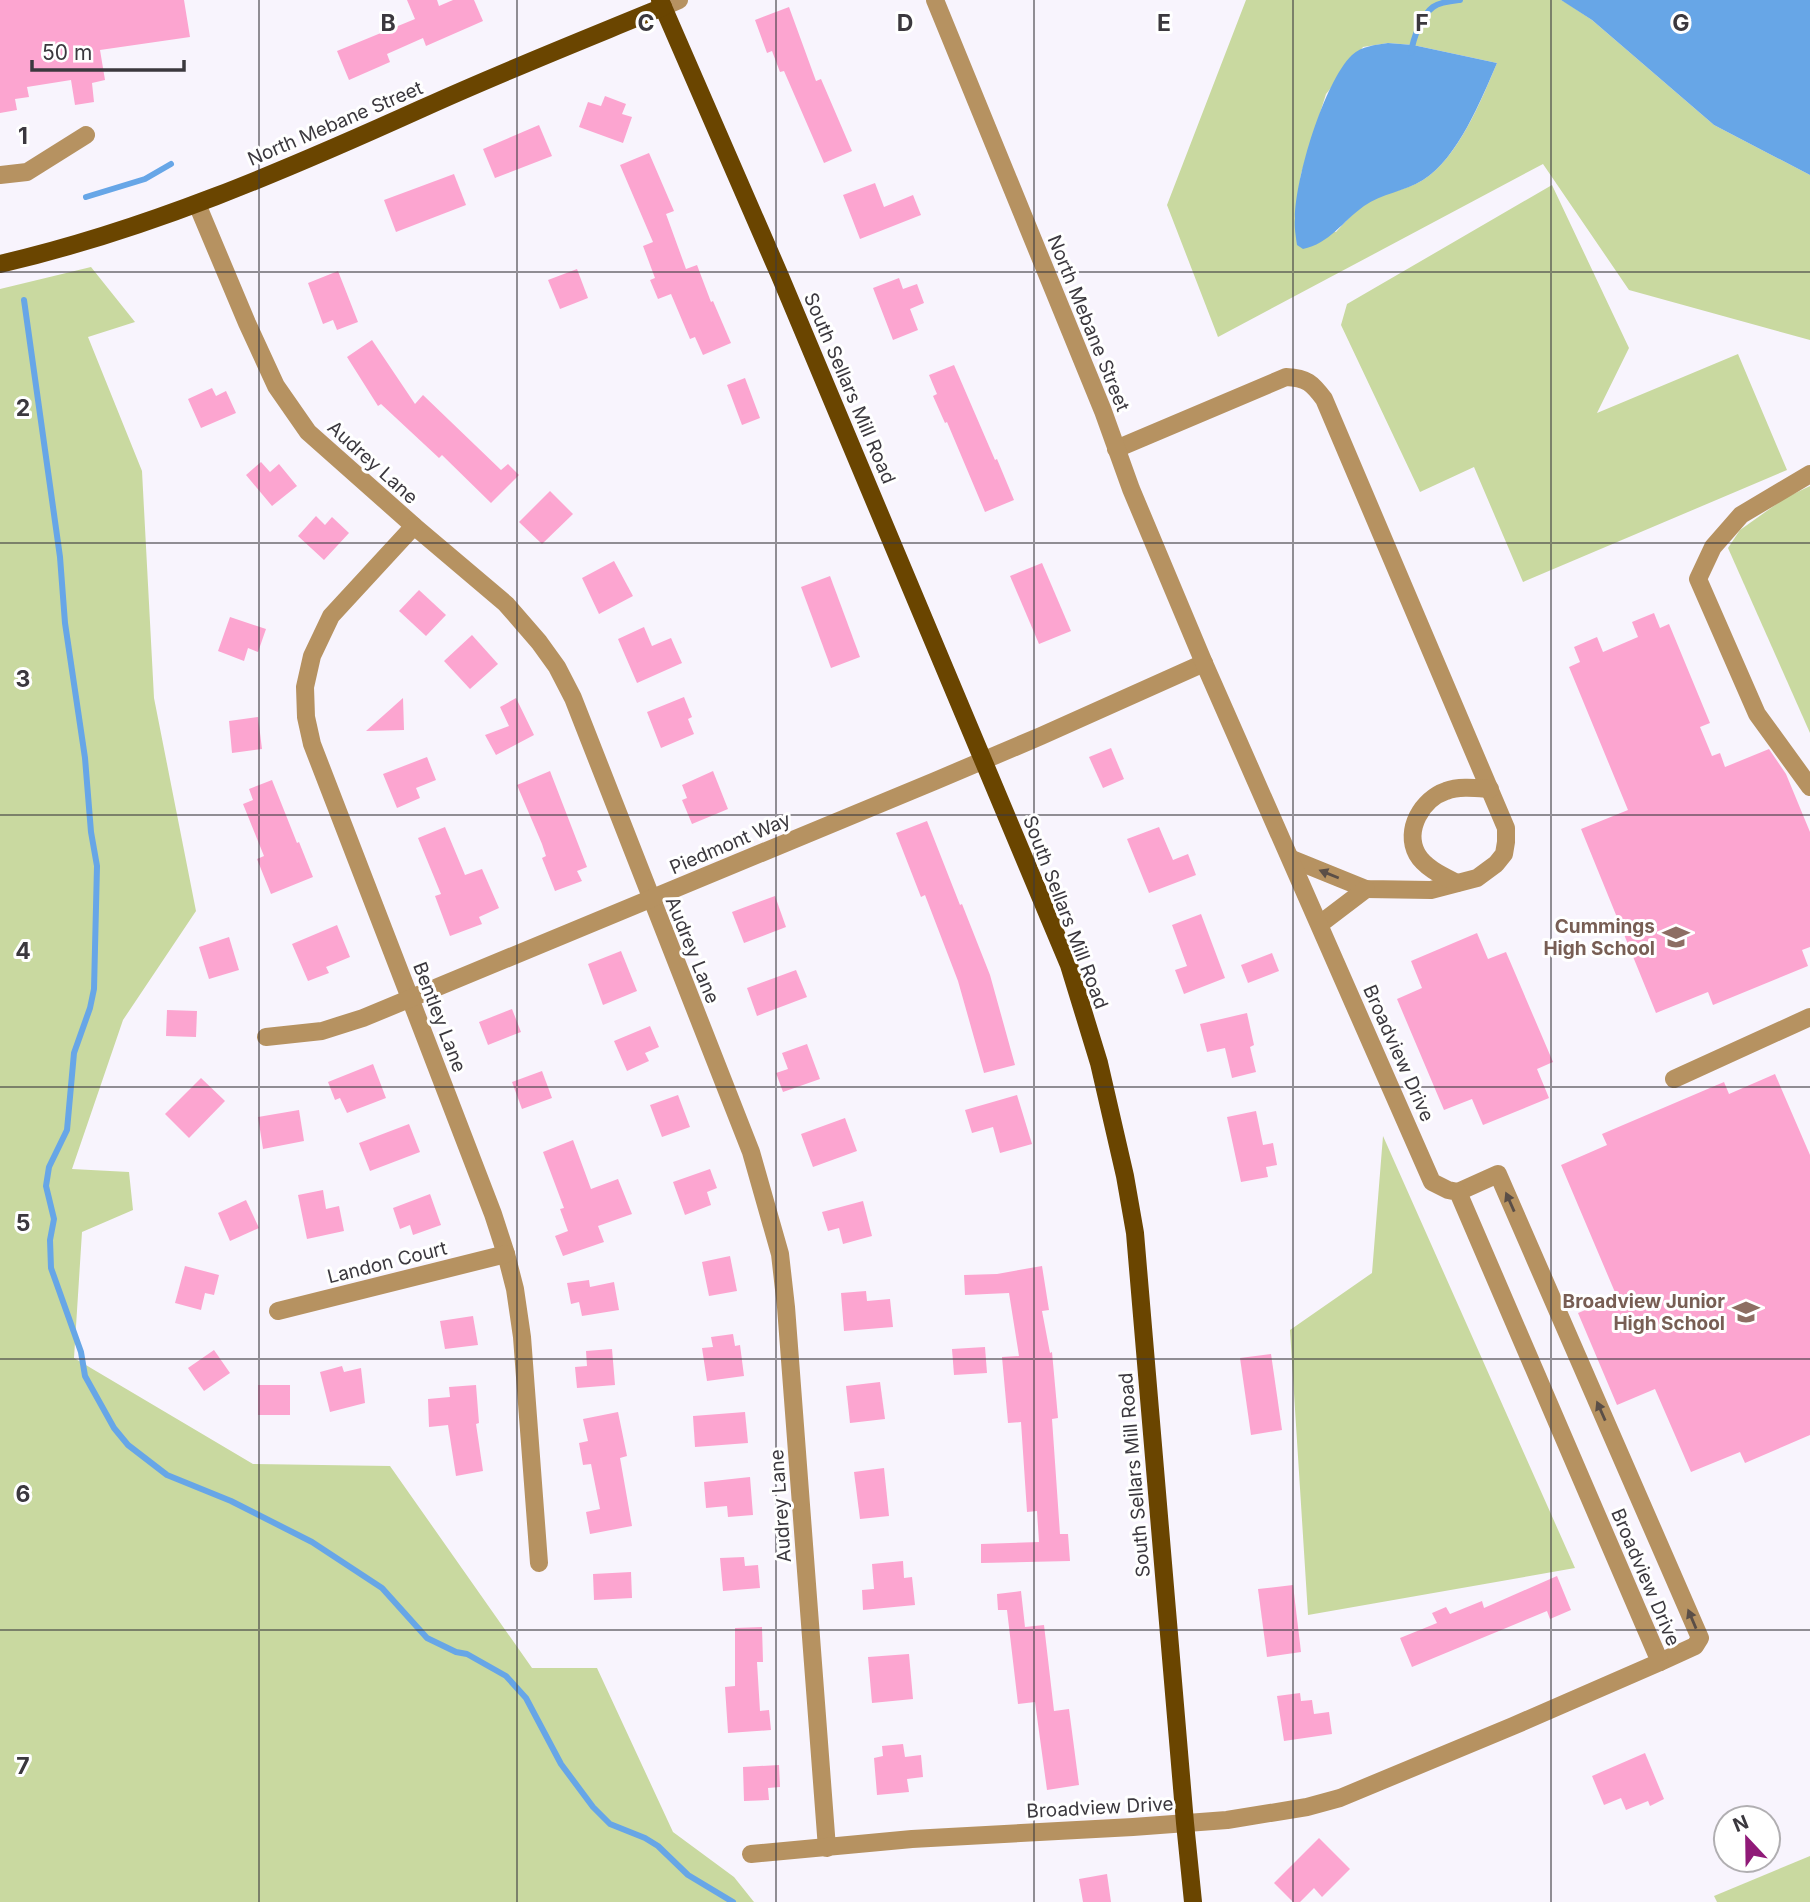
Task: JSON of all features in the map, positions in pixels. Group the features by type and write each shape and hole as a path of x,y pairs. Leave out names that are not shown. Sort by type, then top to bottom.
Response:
{"main road":[{"name":"North Mebane Street","path":"0,264 105,235 197,204 375,130 668,2"},
{"name":"South Sellars Mill Road","path":"668,2 1069,965 1099,1063 1135,1233 1193,1902"}],"street":[{"name":"North Mebane Street","path":"935,0 1103,411 1131,489 1204,663"},
{"path":"0,175 27,172 86,135"},
{"name":"Audrey Lane","path":"197,204 276,386 308,432 506,604 540,642 557,667 573,698 751,1152 780,1254 786,1307 827,1848"},
{"path":"1116,449 1286,377 1300,378 1313,385 1324,399 1506,828 1504,854 1496,864 1477,878 1431,890 1366,889 1292,859"},
{"path":"1810,474 1741,515 1713,547 1698,579 1757,714 1810,786"},
{"name":"Bentley Lane","path":"414,526 331,616 312,656 306,687 306,717 312,744 506,1254 515,1289 522,1337 539,1563"},
{"name":"Piedmont Way","path":"266,1037 322,1031 363,1018 935,781 1204,663"},
{"name":"Broadview Drive","path":"751,1854 912,1839 1133,1828 1227,1820 1293,1809 1340,1798 1660,1662 1458,1192 1432,1182 1204,663"},
{"path":"1457,883 1426,865 1417,854 1413,842 1416,819 1426,803 1446,790 1490,789"},
{"path":"1320,924 1366,889"},
{"path":"1674,1079 1810,1017"},
{"path":"1458,1192 1498,1174 1700,1638 1695,1646 1660,1662"},
{"name":"Landon Court","path":"278,1311 506,1254"}],"green space":[{"path":"1246,0 1561,0 1592,20 1714,125 1810,175 1810,340 1629,290 1543,164 1218,337 1167,205","holes":["1388,43 1413,45 1497,63 1476,111 1458,143 1436,170 1423,180 1371,200 1336,232 1295,219 1301,174 1326,94 1363,47"]},
{"path":"1552,185 1629,348 1597,413 1738,354 1787,470 1523,582 1474,467 1420,492 1341,325 1347,304"},
{"path":"91,267 135,322 88,337 142,471 154,698 196,911 123,1020 72,1169 129,1172 133,1210 82,1232 74,1358 253,1464 390,1466 532,1668 597,1668 673,1832 734,1877 754,1902 0,1902 0,289"},
{"path":"1810,486 1810,733 1728,548 1740,530 1785,498"},
{"path":"1383,1136 1575,1568 1308,1615 1290,1330 1372,1273"},
{"path":"1810,1856 1810,1902 1717,1902 1714,1896 1767,1874 1782,1874 1782,1868"}],"water":[{"path":"1561,0 1810,0 1810,175 1714,125 1592,20"},
{"path":"1388,43 1413,45 1497,63 1458,143 1436,170 1416,184 1371,202 1321,242 1303,249 1297,245 1296,201 1313,132 1331,86 1352,55 1364,48"}],"building":[{"path":"0,0 184,0 190,37 100,50 105,80 92,83 94,102 75,105 71,80 27,87 29,97 15,99 17,110 0,113"},
{"path":"407,0 437,0 439,6 453,0 474,0 483,21 426,46 423,38 387,54 390,62 349,80 337,51 415,19"},
{"path":"789,7 816,81 821,79 852,151 824,163 784,71 780,72 772,51 767,53 755,20"},
{"path":"605,96 626,104 622,114 632,117 623,143 579,127 588,102 601,106"},
{"path":"539,125 552,156 495,178 483,149"},
{"path":"649,153 674,211 666,214 686,269 697,265 731,343 703,355 695,337 690,339 671,294 658,299 650,280 655,278 643,246 653,242 620,165"},
{"path":"454,174 466,205 396,232 384,200"},
{"path":"875,183 884,207 913,195 921,215 860,239 843,195"},
{"path":"577,269 588,298 560,309 548,280"},
{"path":"338,271 358,322 337,330 333,320 323,324 308,283"},
{"path":"899,278 903,289 917,284 924,303 910,309 918,330 893,340 873,288"},
{"path":"372,340 415,404 423,395 501,470 508,464 519,475 491,503 442,455 439,458 381,404 378,406 347,357"},
{"path":"954,365 1014,500 985,512 947,422 945,423 933,396 937,394 929,375"},
{"path":"745,378 760,418 742,425 727,385"},
{"path":"212,388 216,396 226,391 236,413 201,428 188,399"},
{"path":"261,462 270,472 279,464 297,486 272,506 246,475"},
{"path":"550,491 573,514 542,544 519,522"},
{"path":"316,516 325,525 332,517 349,533 324,560 298,536"},
{"path":"614,561 633,596 599,614 582,578"},
{"path":"1042,563 1071,631 1039,644 1010,576"},
{"path":"830,576 860,657 831,668 801,587"},
{"path":"419,590 446,615 426,636 399,611"},
{"path":"1654,613 1660,628 1669,624 1710,723 1700,727 1712,756 1720,753 1725,767 1769,749 1786,774 1810,832 1810,947 1802,950 1808,966 1713,1005 1708,992 1656,1013 1581,829 1628,810 1569,667 1580,662 1574,647 1597,637 1603,652 1638,637 1632,622"},
{"path":"230,617 266,629 258,652 248,648 244,661 218,651"},
{"path":"644,627 652,646 671,638 682,663 637,683 618,639"},
{"path":"472,635 498,664 470,689 444,661"},
{"path":"684,697 692,717 688,719 694,734 661,748 647,712"},
{"path":"403,698 404,730 366,731"},
{"path":"516,698 534,735 496,755 485,735 509,726 500,707"},
{"path":"258,717 262,749 232,753 229,721"},
{"path":"1111,748 1124,779 1103,788 1089,757"},
{"path":"427,757 436,780 416,788 420,798 397,808 383,774"},
{"path":"550,771 587,867 577,871 582,881 555,891 542,858 546,856 542,844 517,785"},
{"path":"713,771 728,809 692,824 682,800 687,798 682,785"},
{"path":"272,780 313,877 271,894 257,859 264,856 243,804 253,800 249,789"},
{"path":"927,821 990,975 1015,1065 984,1073 958,981 925,895 921,897 896,833"},
{"path":"445,827 465,875 482,869 499,908 479,917 482,924 450,936 435,896 441,894 418,838"},
{"path":"1159,827 1173,860 1188,854 1196,875 1149,893 1127,839"},
{"path":"775,896 786,927 744,943 732,912"},
{"path":"1201,914 1225,978 1184,994 1175,970 1187,966 1172,925"},
{"path":"337,925 350,957 326,967 329,973 308,981 292,944"},
{"path":"1477,933 1488,959 1506,952 1553,1062 1537,1069 1549,1098 1483,1125 1472,1099 1444,1110 1397,999 1422,988 1411,961"},
{"path":"229,937 239,970 209,979 199,947"},
{"path":"621,951 637,991 603,1005 588,964"},
{"path":"1272,953 1279,971 1248,983 1241,965"},
{"path":"796,970 807,997 757,1016 747,988"},
{"path":"512,1009 521,1032 488,1045 479,1022"},
{"path":"167,1010 197,1011 196,1037 166,1036"},
{"path":"1247,1013 1254,1045 1250,1047 1256,1072 1232,1078 1225,1048 1207,1052 1200,1024"},
{"path":"650,1026 659,1047 645,1053 649,1061 627,1071 614,1041"},
{"path":"807,1044 820,1079 783,1092 776,1073 788,1069 782,1053"},
{"path":"373,1064 386,1098 347,1113 340,1098 335,1100 328,1082"},
{"path":"542,1071 552,1098 522,1109 512,1082"},
{"path":"1775,1074 1810,1155 1810,1435 1745,1463 1740,1452 1691,1472 1655,1389 1617,1405 1578,1313 1617,1297 1561,1165 1607,1145 1602,1134 1724,1082 1729,1094"},
{"path":"201,1078 225,1101 189,1138 165,1114"},
{"path":"678,1095 690,1127 662,1137 650,1105"},
{"path":"1017,1095 1032,1144 1000,1153 993,1127 972,1133 965,1110"},
{"path":"299,1110 304,1141 263,1149 258,1117"},
{"path":"1256,1111 1263,1145 1273,1143 1277,1165 1266,1167 1268,1177 1241,1182 1227,1117"},
{"path":"845,1118 857,1151 813,1167 801,1134"},
{"path":"409,1124 420,1152 370,1171 359,1143"},
{"path":"573,1140 591,1189 618,1179 632,1214 598,1226 604,1242 563,1256 555,1236 568,1231 560,1209 564,1208 543,1152"},
{"path":"710,1169 717,1188 707,1192 711,1205 685,1215 673,1182"},
{"path":"323,1190 326,1209 339,1206 344,1231 307,1239 298,1195"},
{"path":"430,1194 441,1225 413,1235 410,1225 400,1229 393,1208"},
{"path":"246,1200 259,1228 230,1241 218,1213"},
{"path":"863,1201 872,1236 843,1244 839,1228 828,1231 822,1212"},
{"path":"730,1256 737,1291 709,1296 702,1262"},
{"path":"185,1266 219,1275 214,1295 205,1293 201,1310 175,1303"},
{"path":"1042,1266 1049,1310 1042,1311 1050,1353 1052,1352 1058,1418 1052,1419 1060,1534 1068,1534 1070,1561 981,1563 981,1544 1039,1542 1037,1511 1027,1512 1021,1422 1008,1423 1002,1357 1019,1356 1009,1293 965,1295 964,1275 997,1274"},
{"path":"589,1280 590,1287 614,1282 619,1310 582,1316 579,1302 571,1304 567,1283"},
{"path":"866,1291 867,1301 890,1299 893,1327 844,1331 841,1293"},
{"path":"473,1316 478,1345 445,1349 440,1321"},
{"path":"733,1334 735,1346 740,1345 744,1376 707,1381 702,1348 713,1347 711,1337"},
{"path":"985,1347 987,1373 954,1375 952,1349"},
{"path":"612,1349 615,1385 577,1388 575,1367 587,1366 586,1351"},
{"path":"214,1350 230,1373 204,1391 188,1368"},
{"path":"1271,1354 1282,1430 1251,1435 1240,1358"},
{"path":"342,1366 344,1372 361,1368 365,1403 330,1412 320,1372"},
{"path":"880,1382 885,1419 850,1423 846,1386"},
{"path":"258,1385 290,1385 290,1415 258,1415"},
{"path":"476,1385 479,1423 476,1424 483,1471 456,1476 448,1425 429,1427 428,1399 450,1397 449,1387"},
{"path":"618,1412 627,1456 620,1458 632,1526 590,1534 586,1512 600,1509 591,1464 583,1465 579,1443 588,1441 583,1419"},
{"path":"745,1412 748,1443 695,1447 693,1416"},
{"path":"884,1468 889,1516 860,1519 854,1472"},
{"path":"750,1477 753,1515 728,1517 727,1506 706,1508 704,1482"},
{"path":"744,1557 745,1566 758,1565 760,1588 723,1591 720,1558"},
{"path":"903,1561 904,1578 912,1577 915,1605 863,1610 862,1590 874,1589 872,1564"},
{"path":"631,1572 632,1598 594,1600 593,1574"},
{"path":"1557,1576 1571,1610 1550,1619 1547,1611 1412,1667 1400,1638 1437,1623 1432,1613 1446,1607 1450,1614 1482,1601 1484,1608"},
{"path":"1293,1585 1301,1652 1267,1657 1258,1589"},
{"path":"1021,1591 1025,1627 1044,1625 1054,1711 1069,1709 1079,1785 1047,1790 1035,1702 1018,1704 1007,1610 998,1610 997,1594"},
{"path":"762,1627 763,1662 757,1662 760,1711 769,1710 771,1730 728,1733 725,1687 735,1686 735,1628"},
{"path":"909,1654 913,1699 872,1703 868,1657"},
{"path":"1300,1693 1301,1701 1312,1700 1314,1714 1329,1712 1332,1734 1284,1741 1277,1696"},
{"path":"903,1744 905,1757 921,1755 923,1777 907,1779 909,1792 877,1795 874,1758 883,1756 882,1746"},
{"path":"1645,1753 1664,1799 1650,1806 1648,1801 1626,1810 1621,1798 1604,1805 1592,1776"},
{"path":"779,1765 780,1787 768,1788 769,1800 744,1801 743,1767"},
{"path":"1319,1838 1350,1869 1322,1897 1314,1888 1300,1902 1293,1902 1274,1883"},
{"path":"1107,1874 1111,1902 1083,1902 1079,1879"}],"waterway":[{"path":"1411,53 1418,28 1429,11 1439,4 1460,0"},
{"path":"86,197 145,179 171,164"},
{"path":"24,300 60,557 65,623 85,758 91,832 97,866 94,989 74,1053 67,1130 49,1167 46,1186 54,1219 50,1240 51,1268 81,1352 85,1376 114,1428 128,1445 167,1475 231,1501 312,1542 382,1588 427,1638 456,1652 467,1654 506,1676 526,1698 561,1764 593,1807 610,1824 658,1846 688,1875 733,1902"}],"place":[{"name":"Cummings High School","path":"1676,937"},
{"name":"Broadview Junior High School","path":"1746,1312"}]}
